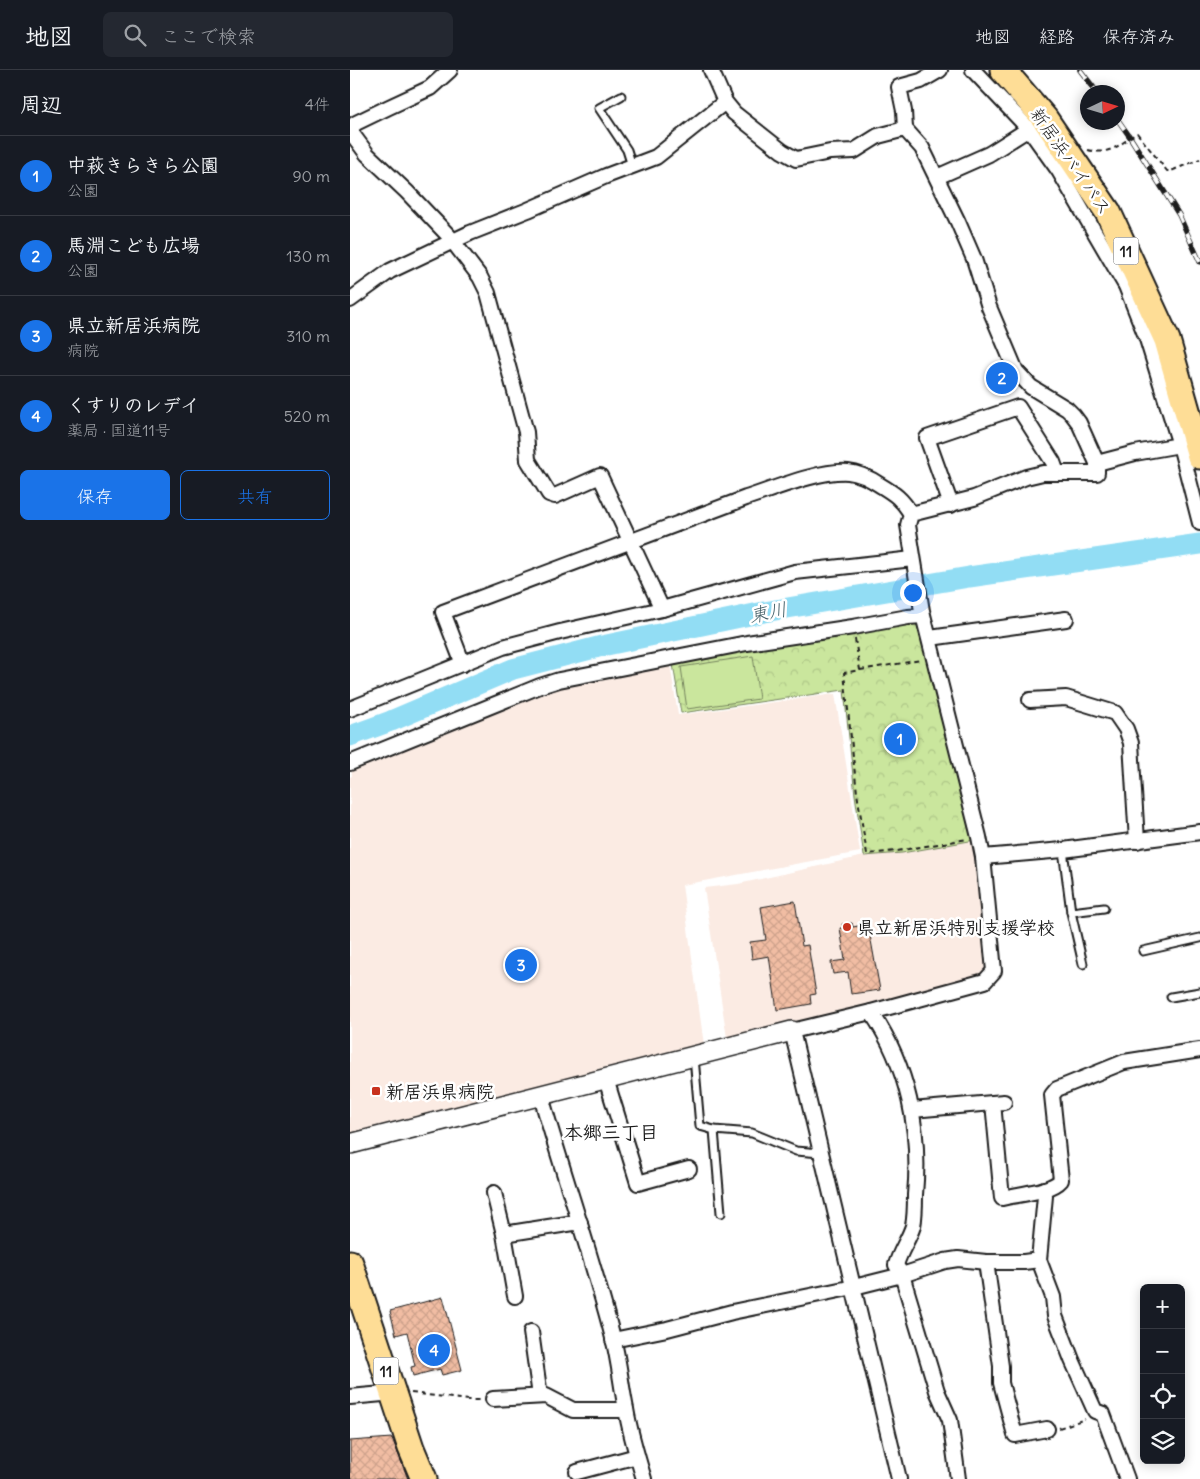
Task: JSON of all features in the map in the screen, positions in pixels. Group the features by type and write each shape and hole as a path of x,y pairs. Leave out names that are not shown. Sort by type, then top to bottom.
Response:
{"highway":[{"name":"新居浜バイパス","path":"1003,70 1037,124 1108,212 1167,340 1190,450"},
{"name":"11","path":"350,1263 356,1297 394,1394 411,1448 424,1479"}],"street":[{"path":"450,70 430,88 356,123 350,130 367,154 408,192 454,242 480,277 488,293 526,432 528,460 549,494 555,496 600,476 662,609"},
{"path":"711,70 725,102 734,113 782,152 796,158 830,152 854,151 878,136 905,128"},
{"path":"911,514 974,498 1026,477 1058,473 1097,473 1097,464 1079,422 1067,409 1031,387 1016,371 989,307 974,259 937,177 922,148 905,128 904,110 899,88 921,81 940,70"},
{"path":"937,177 989,154 1037,124 973,70"},
{"path":"350,300 390,271 606,176 656,157 725,102"},
{"path":"951,505 926,438 1018,407 1058,473"},
{"path":"1097,464 1135,452 1190,450 1199,519"},
{"path":"463,664 443,612 746,498 825,474 848,472 861,475 897,496 911,514"},
{"path":"350,1144 871,1012 985,981 994,971 983,857 930,638 922,613 908,525 911,514"},
{"path":"350,709 503,647 560,632 662,609 795,572 914,563"},
{"path":"350,763 559,680 747,643 853,627 922,613"},
{"path":"930,638 1066,619"},
{"path":"1030,700 1066,698 1115,713 1126,729 1131,743 1137,841"},
{"path":"983,857 1063,850 1200,832"},
{"path":"871,1012 903,1075 909,1093 918,1153 916,1187 913,1226 899,1254 896,1265 902,1275 937,1391 950,1420 958,1479"},
{"path":"792,1031 899,1479"},
{"path":"912,1110 998,1102 1002,1198 1044,1189 1057,1185 1061,1180 1052,1096 1057,1089 1124,1062 1200,1050"},
{"path":"606,1079 638,1183 689,1169"},
{"path":"541,1096 560,1164 580,1222 613,1340 626,1410 644,1479"},
{"path":"1044,1189 1040,1260 1053,1297 1055,1316 1095,1411 1103,1414 1127,1479"},
{"path":"494,1193 504,1234 515,1296"},
{"path":"504,1234 580,1222"},
{"path":"613,1340 667,1329 732,1312 854,1287 952,1260 1024,1262 1040,1260"},
{"path":"986,1262 1001,1366 1001,1383 1015,1435 1047,1429"},
{"path":"531,1332 540,1396"},
{"path":"350,1397 394,1394"},
{"path":"493,1399 546,1396 573,1410 626,1410"},
{"path":"577,1472 637,1456"}],"lane":[{"path":"621,96 600,108 627,150 632,166"},
{"path":"1063,850 1071,912 1083,964"},
{"path":"1071,912 1104,908"},
{"path":"1143,951 1200,938"},
{"path":"1171,997 1200,992"},
{"path":"694,1056 700,1126 714,1130 752,1133 796,1151 821,1152"},
{"path":"714,1130 721,1212"}],"path":[{"path":"1086,150 1099,153 1111,150 1137,133 1167,170 1177,169 1200,159"},
{"path":"853,627 860,670"},
{"path":"926,664 922,660 844,673 856,793 867,854 897,851 979,837"},
{"path":"394,1394 413,1393 470,1400 493,1399"},
{"path":"1047,1429 1053,1430 1095,1416 1097,1412"}],"shaded area":[{"path":"670,664 678,715 835,694 860,852 682,885 704,1045 350,1137 351,767 552,687"},
{"name":"県立新居浜特別支援学校","path":"975,840 988,966 979,978 832,1016 727,1038 704,888 738,884 864,856 902,853"}],"green space":[{"path":"1008,366 1015,380 997,390 989,375"},
{"path":"918,620 975,840 902,853 864,856 855,795 844,690 681,713 673,664"},
{"path":"753,656 759,699 687,709 681,667"}],"building":[{"path":"795,901 802,946 808,945 816,994 810,995 811,1004 777,1010 769,956 752,959 750,942 766,940 761,907"},
{"path":"852,923 853,927 868,924 880,990 851,994 848,972 833,974 831,962 845,960 840,928 843,928 842,924"},
{"path":"443,1297 462,1370 442,1375 440,1369 413,1376 411,1367 415,1366 407,1332 396,1335 390,1311"},
{"path":"392,1438 408,1479 350,1479 350,1441"}],"waterway":[{"name":"東川","path":"350,736 391,721 513,669 602,646 764,612 969,577 1200,544"}],"railway":[{"path":"1080,70 1092,85"},
{"path":"1125,130 1179,215 1200,262"}],"place":[{"name":"馬淵こども広場","path":"1002,378"},
{"name":"中萩きらきら公園","path":"900,739"},
{"name":"県立新居浜特別支援学校","path":"847,927"},
{"name":"県立新居浜病院","path":"521,965"},
{"name":"新居浜県病院","path":"376,1091"},
{"name":"くすりのレデイ","path":"434,1350"}],"district":[{"name":"本郷三丁目","path":"611,1132"}]}
